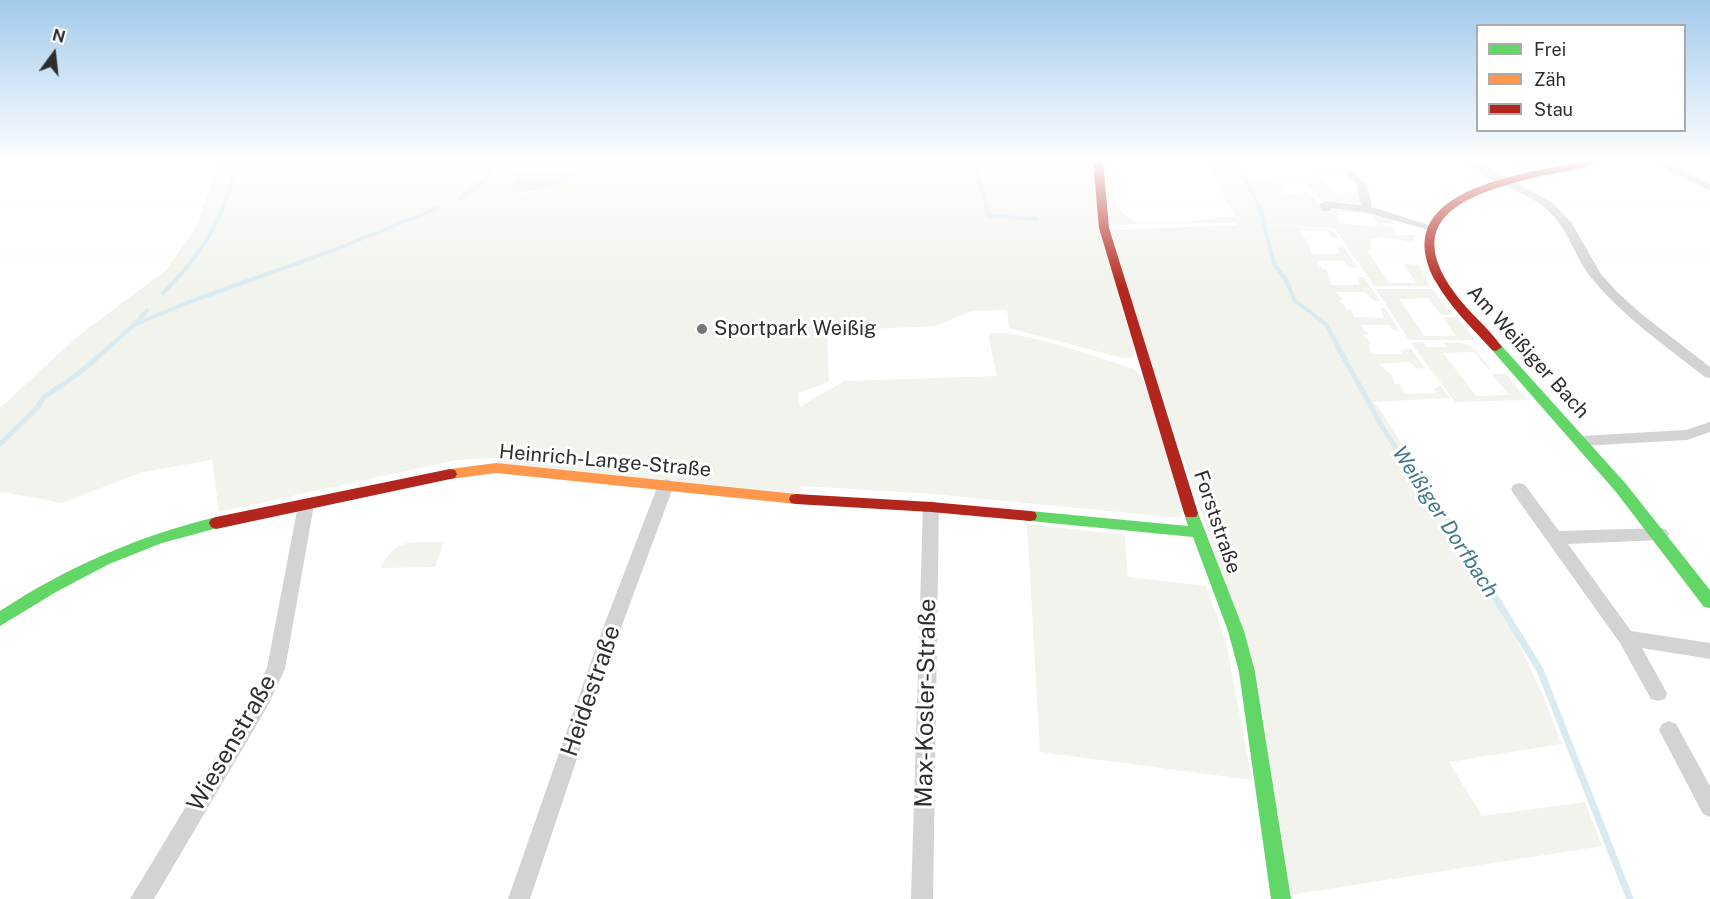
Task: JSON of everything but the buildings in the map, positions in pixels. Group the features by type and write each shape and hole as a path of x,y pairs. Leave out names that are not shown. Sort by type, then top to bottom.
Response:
{"street":[{"name":"Forststraße","path":"1102,203 1104,228 1143,364 1175,456 1197,532 1236,632 1247,672 1281,899"},
{"path":"1366,203 1367,208"},
{"path":"1326,209 1325,204 1367,208 1432,228 1442,212 1455,203"},
{"path":"1545,203 1567,224 1596,276 1613,295 1710,374"},
{"name":"Am Weißiger Bach","path":"1432,228 1428,245 1430,256 1445,289 1661,534 1710,602"},
{"path":"1581,441 1687,435 1710,427"},
{"name":"Heinrich-Lange-Straße","path":"0,619 40,592 130,547 201,526 437,476 495,468 800,499 931,507 1197,532"},
{"name":"Heidestraße","path":"519,899 609,636 666,485"},
{"path":"1519,489 1626,638 1658,693"},
{"name":"Wiesenstraße","path":"141,899 259,704 276,669 306,505"},
{"name":"Max-Kosler-Straße","path":"922,899 931,507"},
{"path":"1554,538 1661,534"},
{"path":"1626,638 1710,651"},
{"path":"1668,730 1710,807"}],"shaded area":[{"path":"205,203 1116,203 1121,211 1133,220 1158,224 1234,216 1227,203 1318,203 1322,211 1331,212 1330,206 1364,210 1392,219 1393,224 1383,223 1384,226 1394,227 1397,235 1415,235 1413,242 1382,237 1370,240 1371,249 1367,250 1389,283 1416,283 1404,264 1419,265 1430,286 1374,286 1335,229 1264,223 1334,230 1339,238 1333,238 1326,230 1299,231 1308,242 1312,254 1339,254 1337,247 1344,247 1358,268 1350,268 1344,261 1316,261 1322,269 1326,269 1332,285 1360,285 1358,277 1364,277 1380,301 1374,301 1365,292 1336,292 1343,299 1339,300 1347,309 1351,309 1354,317 1384,318 1381,308 1385,308 1400,332 1393,330 1389,325 1360,325 1368,334 1363,335 1371,344 1368,344 1372,354 1403,354 1400,350 1411,349 1425,368 1417,369 1409,362 1379,364 1391,374 1395,384 1400,384 1405,394 1437,393 1434,388 1441,386 1450,398 1372,402 1378,407 1489,579 1543,696 1562,744 1449,762 1482,816 1585,802 1602,846 1291,895 1259,686 1151,367 1111,230 1237,225 1236,223 1099,225 1135,354 1133,357 1122,358 1009,328 1007,310 971,311 936,326 827,331 829,382 798,393 800,407 844,381 997,376 989,334 1001,333 1038,340 1134,369 1143,378 1173,471 1183,512 1180,518 934,494 801,486 800,499 496,468 497,458 456,460 219,512 212,460 143,472 62,503 2,492 0,494 0,408 78,336 166,270 195,229","holes":["1336,211 1373,215 1377,227 1339,223"]},
{"path":"1376,289 1432,289 1453,315 1441,315 1428,298 1399,299 1425,336 1456,336 1443,317 1456,317 1476,340 1409,340"},
{"path":"1423,342 1427,347 1446,347 1443,343 1461,343 1476,350 1491,369 1488,369 1474,352 1443,353 1476,396 1509,395 1492,374 1506,374 1527,400 1455,402 1411,343"},
{"path":"1027,524 1125,535 1128,577 1206,586 1226,642 1252,780 1040,752"},
{"path":"444,542 435,567 381,568 392,551 406,543"}],"waterway":[{"path":"163,293 191,263 211,233 225,203"},
{"path":"985,203 989,216 1036,219"},
{"name":"Weißiger Dorfbach","path":"1257,203 1274,264 1286,280 1295,301 1326,324 1339,348"},
{"path":"108,348 134,325 189,302 334,250 438,208"},
{"path":"137,322 147,310"},
{"path":"0,444 38,407 43,398 83,370 109,347"},
{"name":"Weißiger Dorfbach","path":"1338,347 1383,428 1411,471 1443,513 1490,589"},
{"name":"Weißiger Dorfbach","path":"1489,587 1540,670 1630,899"}],"traffic: fast":[{"path":"1496,347 1621,488 1710,602"},
{"path":"1191,513 1236,631 1247,672 1281,899"},
{"path":"1030,516 1197,532"},
{"path":"0,619 51,587 104,560 159,538 216,523"}],"traffic: slow":[{"path":"450,474 496,468 796,499"}],"traffic: jam":[{"path":"1102,203 1104,228 1191,513"},
{"path":"1455,203 1439,215 1434,223 1430,241 1432,258 1443,284 1455,301 1496,347"},
{"path":"216,523 450,474"},
{"path":"796,499 931,507 1030,516"}],"place":[{"name":"Sportpark Weißig","path":"702,329"}]}
